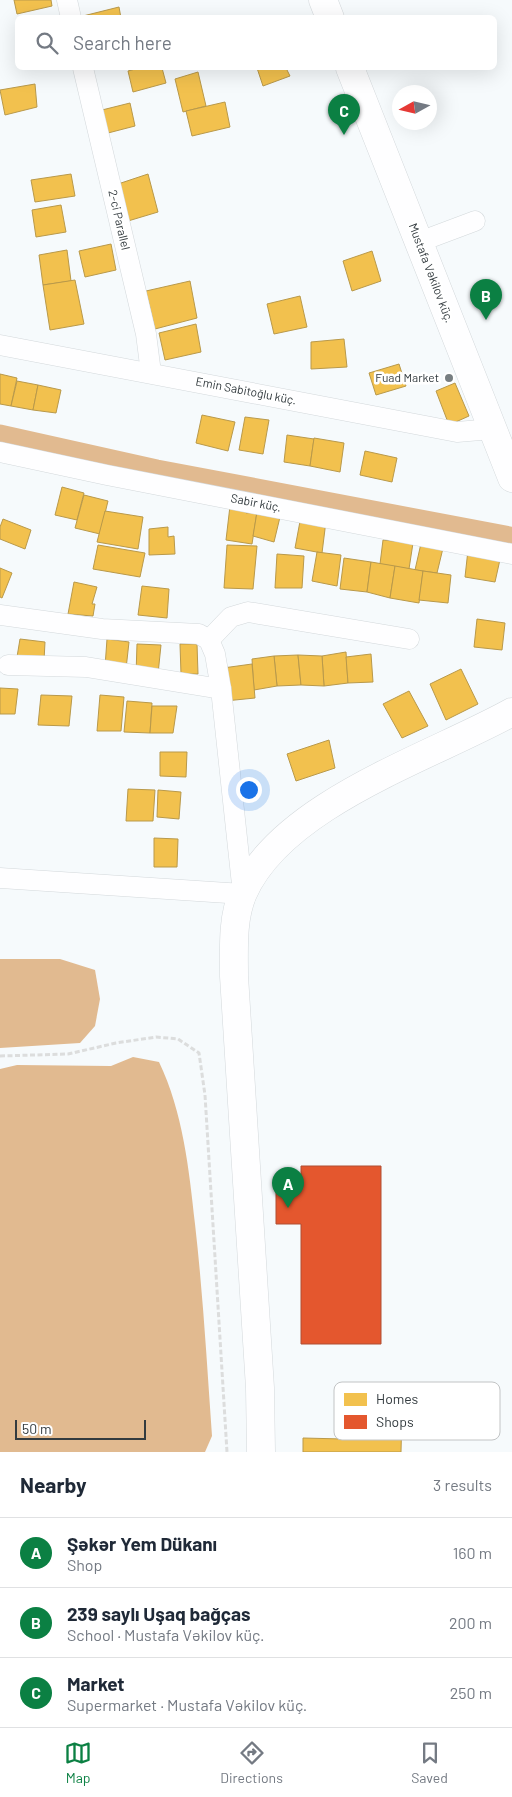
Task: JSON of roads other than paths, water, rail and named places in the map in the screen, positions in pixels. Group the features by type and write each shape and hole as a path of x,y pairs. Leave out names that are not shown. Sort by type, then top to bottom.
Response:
{"street":[{"path":"67,0 70,15"},
{"path":"323,0 329,15"},
{"name":"2-ci Parallel","path":"83,70 146,334 151,373"},
{"name":"Mustafa Vəkilov küç.","path":"351,70 512,478"},
{"path":"419,242 475,221"},
{"name":"Emin Sabitoğlu küç.","path":"0,345 457,432 492,429"},
{"name":"Sabir küç.","path":"0,452 107,475 512,554"},
{"path":"209,640 231,618 248,612 409,639"},
{"path":"0,615 102,629 200,634 209,640 215,654 221,689 243,894 234,938 234,976 259,1369 261,1452"},
{"path":"8,665 86,667 221,689"},
{"path":"243,894 256,871 272,850 314,815 414,759 512,712"},
{"path":"0,878 243,894"}],"waterway":[{"path":"0,434 157,469 510,536"}],"place":[{"name":"Market","path":"344,135"},
{"name":"239 saylı Uşaq bağças","path":"486,320"},
{"name":"Fuad Market","path":"449,378"},
{"name":"Şəkər Yem Dükanı","path":"288,1208"}]}
